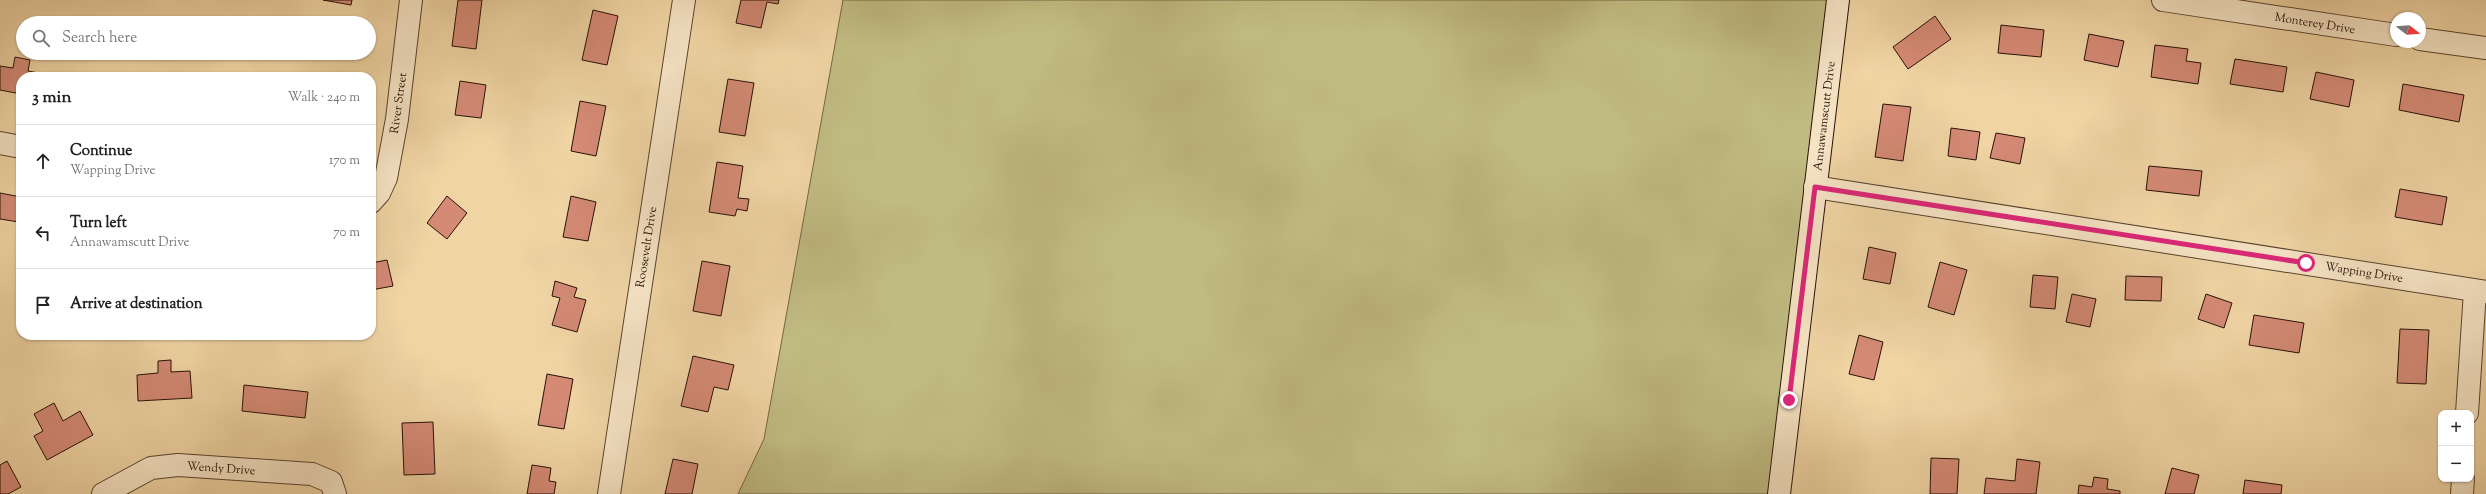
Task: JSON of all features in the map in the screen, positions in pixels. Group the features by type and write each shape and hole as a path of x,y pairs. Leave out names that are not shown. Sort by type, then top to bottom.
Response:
{"street":[{"name":"River Street","path":"376,196 386,178 397,119 411,0"},
{"name":"Roosevelt Drive","path":"609,494 684,0"},
{"name":"Annawamscutt Drive","path":"1779,494 1838,0"},
{"name":"Monterey Drive","path":"2163,0 2390,34"},
{"path":"2426,40 2486,48"},
{"path":"0,143 16,146"},
{"name":"Wapping Drive","path":"1815,187 2480,291"},
{"path":"2467,410 2480,291"},
{"name":"Wendy Drive","path":"103,494 151,468 178,464 312,474 331,482 334,487 334,494"},
{"path":"2462,494 2463,482"}],"shaded area":[{"path":"843,0 1831,0 1775,494 738,494 764,439"}],"building":[{"path":"323,0 352,0 351,5"},
{"path":"458,0 482,0 476,49 452,46"},
{"path":"741,0 779,0 778,4 767,2 761,28 736,23"},
{"path":"593,10 618,16 607,65 582,60"},
{"path":"1935,16 1951,39 1908,69 1893,47"},
{"path":"2001,25 2044,30 2041,57 1998,53"},
{"path":"2089,34 2124,41 2118,67 2084,60"},
{"path":"2155,45 2188,49 2186,61 2201,63 2198,84 2151,77"},
{"path":"15,57 16,60 30,60 28,71 33,72 16,72 16,93 0,90 0,66 13,68"},
{"path":"2235,59 2287,67 2283,92 2230,84"},
{"path":"2316,72 2354,80 2349,107 2310,99"},
{"path":"728,79 754,83 745,136 719,132"},
{"path":"460,81 486,85 481,118 455,115"},
{"path":"2403,84 2464,95 2459,122 2399,110"},
{"path":"580,101 606,106 596,156 571,151"},
{"path":"1883,104 1911,107 1903,161 1875,157"},
{"path":"1951,128 1980,132 1976,160 1948,156"},
{"path":"1996,133 2025,138 2020,164 1990,158"},
{"path":"717,162 743,166 738,198 749,199 747,211 737,209 735,216 709,212"},
{"path":"2149,166 2202,171 2199,196 2146,190"},
{"path":"2400,189 2447,197 2442,225 2395,217"},
{"path":"0,193 16,196 16,222 0,219"},
{"path":"447,196 467,213 447,239 427,223"},
{"path":"571,196 596,202 588,241 563,237"},
{"path":"1869,247 1896,253 1890,284 1863,279"},
{"path":"387,260 393,286 376,289 376,262"},
{"path":"702,261 730,266 721,316 693,311"},
{"path":"1940,262 1967,270 1954,315 1928,307"},
{"path":"2033,275 2058,277 2055,309 2030,307"},
{"path":"2126,276 2162,277 2161,301 2125,300"},
{"path":"555,281 577,288 574,297 586,300 577,332 552,325 560,298 552,296"},
{"path":"2072,294 2096,299 2090,327 2066,322"},
{"path":"2206,294 2232,303 2224,328 2198,319"},
{"path":"2254,315 2304,323 2299,353 2249,345"},
{"path":"2400,329 2429,330 2426,384 2397,383"},
{"path":"1859,335 1883,342 1874,380 1849,374"},
{"path":"693,356 734,365 728,390 714,387 708,412 681,406"},
{"path":"171,360 171,372 190,371 192,398 138,401 137,375 158,373 158,361"},
{"path":"547,374 573,379 564,429 538,425"},
{"path":"244,385 308,392 305,418 242,411"},
{"path":"54,403 63,421 80,411 93,435 47,460 34,436 43,431 34,414"},
{"path":"433,422 435,474 404,475 402,423"},
{"path":"1931,458 1959,459 1957,494 1930,494"},
{"path":"673,459 698,464 692,494 665,494"},
{"path":"2017,459 2040,462 2036,494 1984,494 1986,478 2015,481"},
{"path":"7,461 21,487 8,494 0,494 0,465"},
{"path":"532,465 551,468 549,481 556,482 554,494 527,494"},
{"path":"2172,468 2199,475 2194,494 2165,494"},
{"path":"2094,477 2108,479 2107,489 2120,491 2120,494 2078,494 2079,485 2092,487"},
{"path":"2245,480 2282,485 2281,494 2243,494"}],"route":[{"path":"1789,400 1815,187 2306,263"}]}
